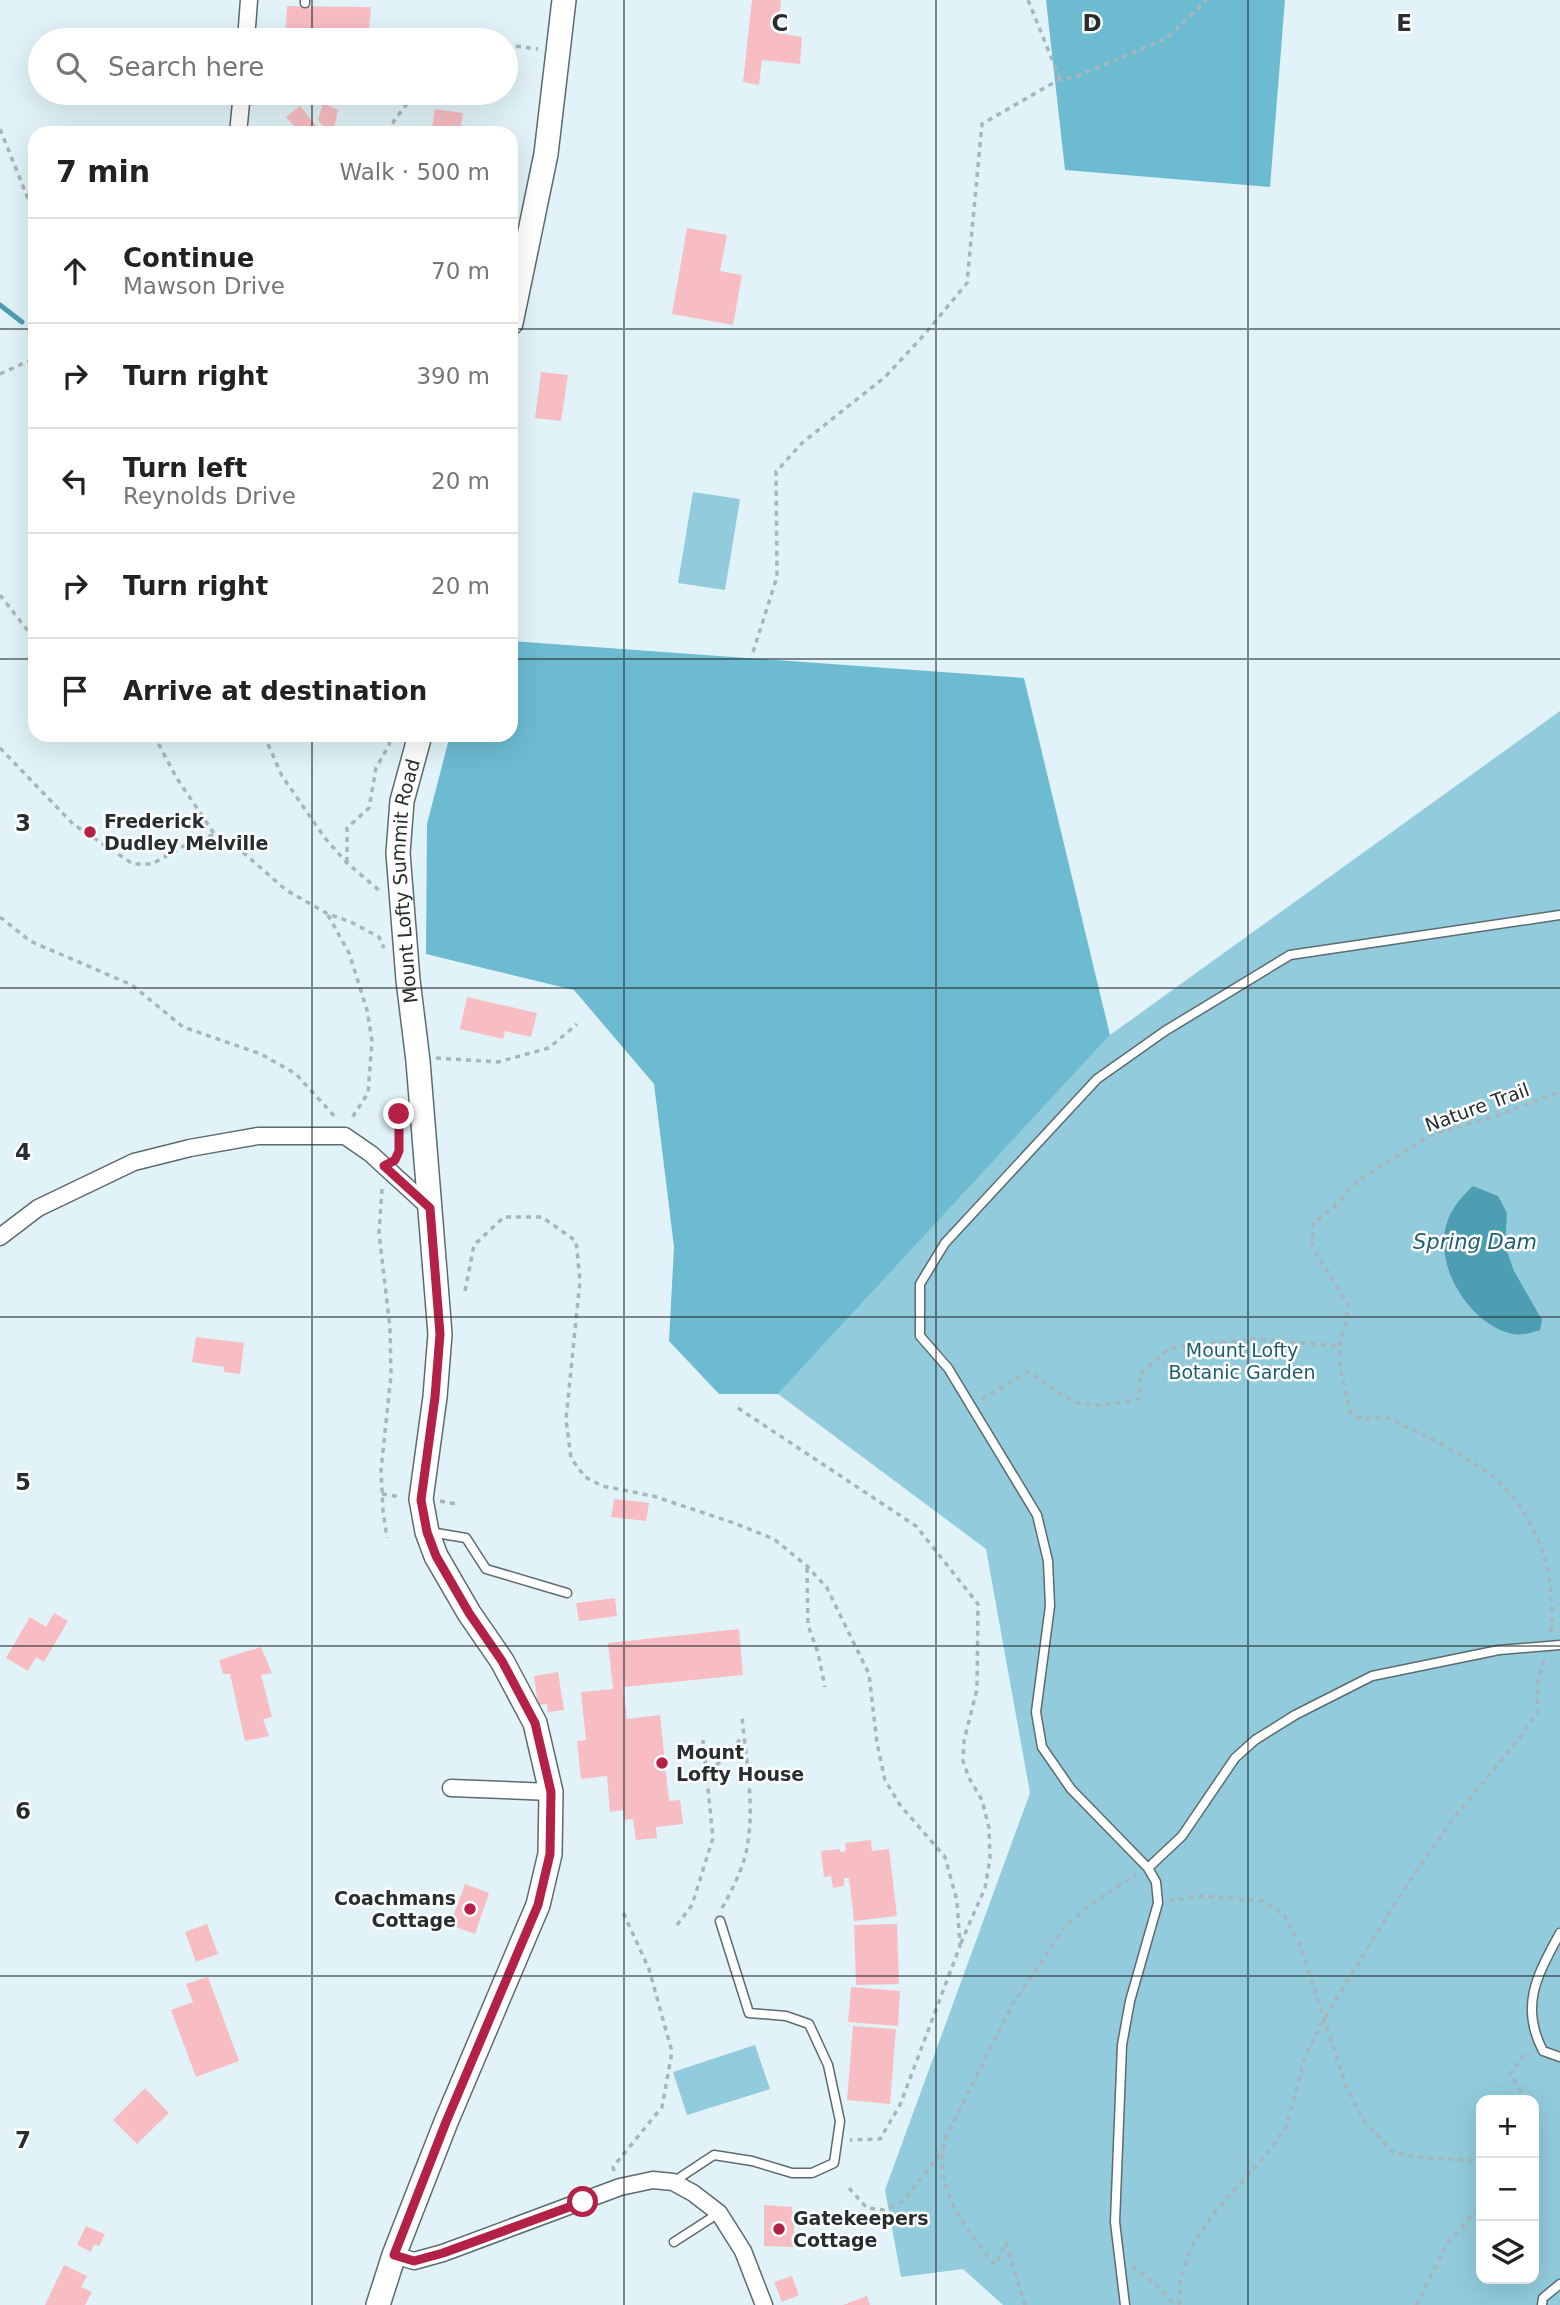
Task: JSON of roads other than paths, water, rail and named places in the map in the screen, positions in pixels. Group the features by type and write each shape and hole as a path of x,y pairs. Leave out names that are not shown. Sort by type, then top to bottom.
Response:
{"main road":[{"path":"518,291 542,180 564,0"},
{"name":"Mount Lofty Summit Road","path":"379,2305 394,2255 446,2122 538,1905 550,1854 551,1792 535,1723 502,1661 469,1613 436,1556 427,1532 421,1500 435,1397 440,1334 398,853 402,801 418,742"}],"street":[{"path":"247,28 248,0"},
{"path":"239,126 241,105"},
{"path":"0,1237 38,1208 134,1162 190,1148 258,1136 345,1136 363,1147 430,1208"},
{"path":"452,1788 551,1792"},
{"path":"394,2255 414,2261 443,2253 620,2187 653,2180 673,2182 719,2213 743,2251 764,2305"}],"lane":[{"path":"1125,2305 1115,2222 1122,2045 1130,2001 1158,1903 1156,1882 1148,1868 1071,1789 1042,1747 1037,1712 1050,1606 1048,1561 1037,1515 948,1368 920,1336 920,1284 945,1243 1097,1080 1165,1031 1290,955 1560,915"},
{"path":"427,1532 466,1538 486,1569 567,1593"},
{"path":"1148,1868 1182,1836 1235,1758 1255,1740 1295,1715 1372,1676 1499,1650 1560,1645"},
{"path":"673,2182 714,2155 752,2161 792,2174 812,2174 835,2163 840,2122 828,2065 809,2024 786,2016 749,2013 720,1921"},
{"path":"1560,1933 1539,1972 1531,2015 1535,2035 1543,2051 1560,2057"},
{"path":"674,2242 719,2213"},
{"path":"1542,2305 1543,2298 1560,2284"}],"water":[{"name":"Spring Dam","path":"1473,1186 1498,1196 1507,1213 1505,1246 1514,1271 1542,1320 1540,1330 1517,1335 1494,1327 1469,1305 1458,1291 1446,1258 1446,1226 1456,1204"}],"waterway":[{"path":"0,305 22,322"}],"place":[{"name":"Frederick Dudley Melville","path":"90,832"},
{"name":"Mount Lofty House","path":"662,1763"},
{"name":"Coachmans Cottage","path":"470,1909"},
{"name":"Gatekeepers Cottage","path":"779,2229"}],"park label":[{"name":"Mount Lofty Botanic Garden","path":"1242,1361"}]}
